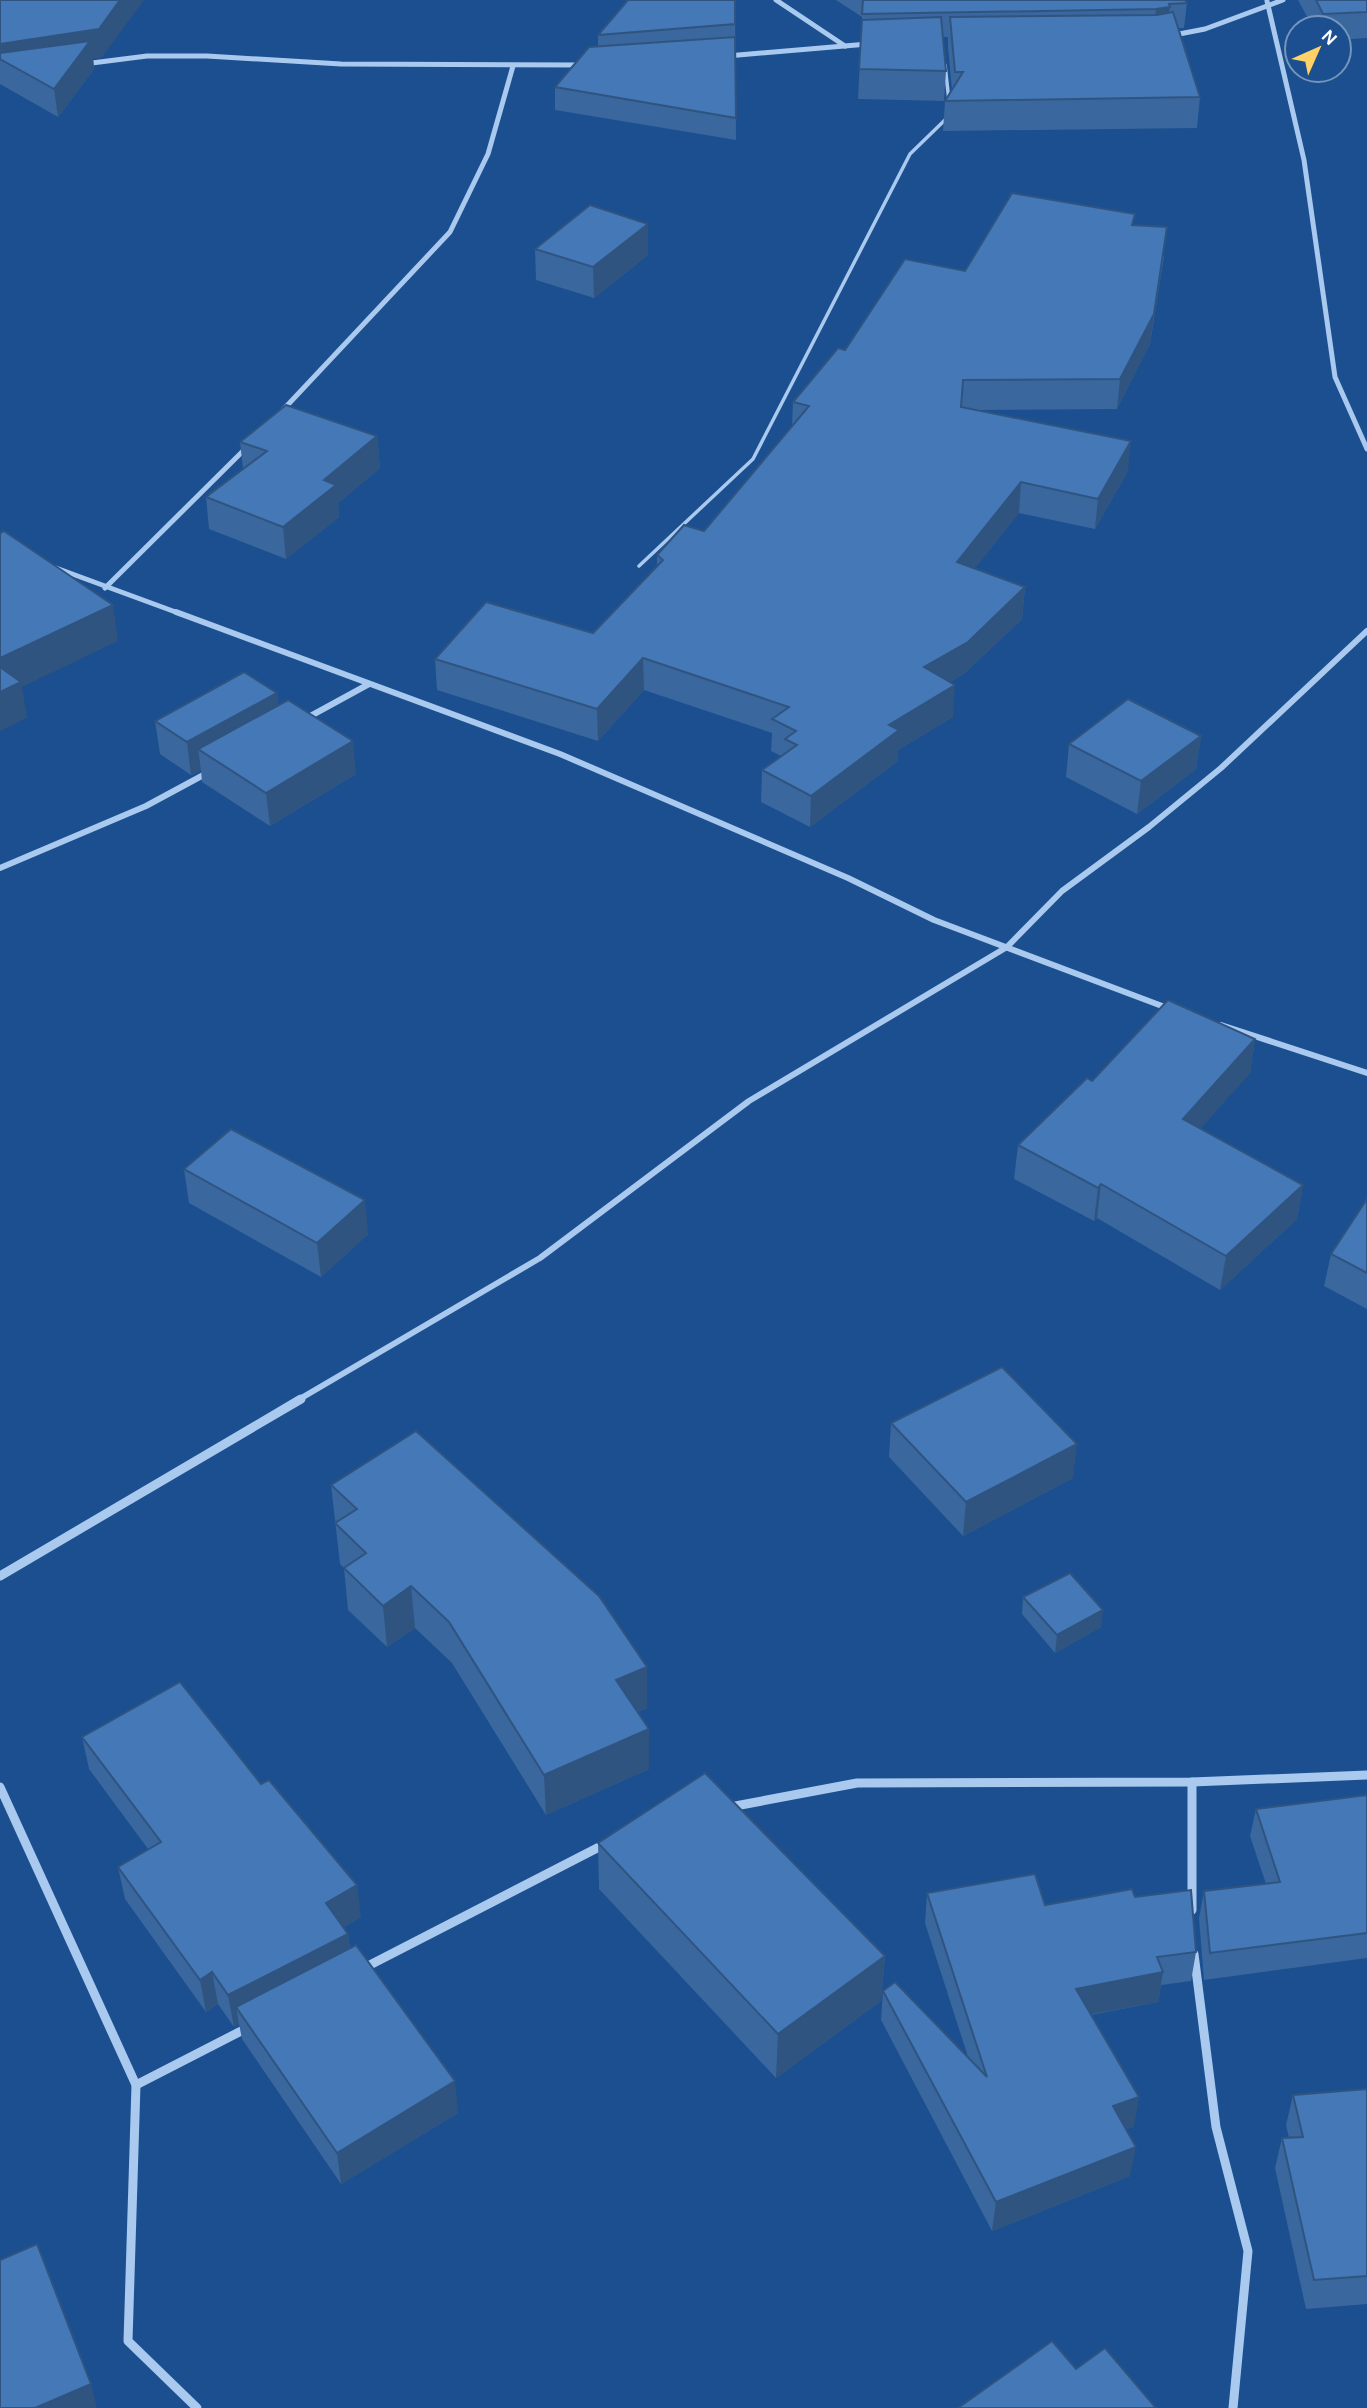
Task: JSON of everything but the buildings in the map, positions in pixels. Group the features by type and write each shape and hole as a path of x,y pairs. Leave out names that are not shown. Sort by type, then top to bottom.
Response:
{"street":[{"path":"776,0 845,46"},
{"path":"1167,37 1205,29 1268,1 1283,0"},
{"path":"1268,1 1304,160 1335,377 1367,449"},
{"path":"722,56 877,43"},
{"path":"79,65 147,56 207,56 341,64 588,65"},
{"path":"272,421 450,232 488,154 513,66"},
{"path":"105,588 253,441"},
{"path":"47,565 560,754 811,862 934,920 1116,991 1180,1012"},
{"path":"0,1576 541,1258 750,1101 1007,947 1027,919 1172,810 1296,701 1367,631"},
{"path":"299,722 369,684"},
{"path":"0,869 146,806 216,767"},
{"path":"1217,1024 1367,1073"},
{"path":"725,1808 858,1783 1192,1782 1367,1775"},
{"path":"1192,1782 1192,1924"},
{"path":"0,1787 136,2085 128,2341 197,2408"},
{"path":"359,1970 621,1836"},
{"path":"1192,1937 1216,2127 1248,2251 1233,2408"},
{"path":"136,2085 260,2021"}],"lane":[{"path":"944,53 949,102"},
{"path":"639,566 752,459 910,154 950,114"}]}
